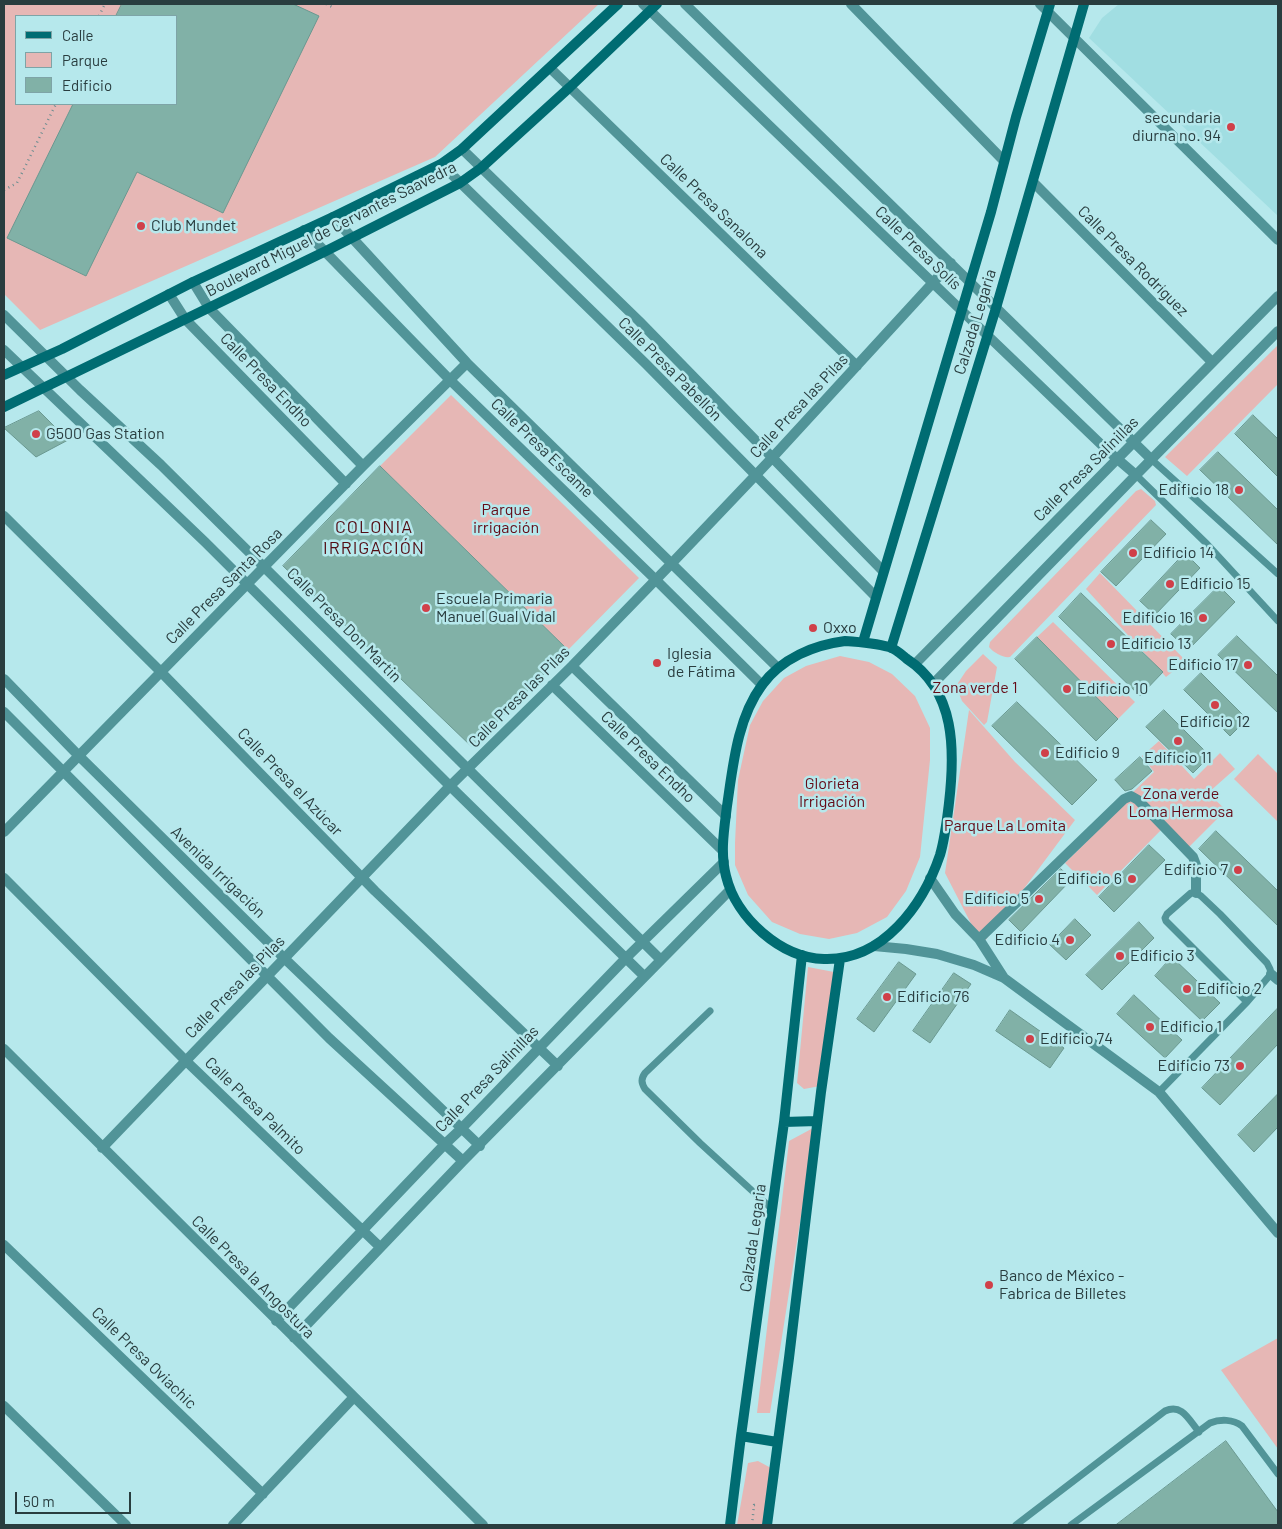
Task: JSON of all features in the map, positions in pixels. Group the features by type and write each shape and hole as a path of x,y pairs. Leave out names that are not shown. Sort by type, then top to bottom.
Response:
{"main road":[{"name":"Boulevard Miguel de Cervantes Saavedra","path":"4,375 193,282 441,164 462,149 618,4"},
{"name":"Calzada Legaria","path":"891,648 996,308 1084,4"},
{"name":"Boulevard Miguel de Cervantes Saavedra","path":"4,407 326,251 460,183 481,168 570,87 650,6"},
{"name":"Calzada Legaria","path":"863,642 971,282 1016,117 1049,8"},
{"path":"863,642 891,648 915,664 933,684 947,717 953,759 946,826 940,854 922,894 909,914 874,946 840,959 822,960 802,955 774,941 760,930 737,904 730,890 722,850 734,760 740,734 747,714 762,685 778,668 802,653 832,643 863,642"},
{"name":"Calzada Legaria","path":"730,1525 784,1122 802,955"},
{"path":"766,1525 790,1349 817,1121 840,959"},
{"path":"784,1122 817,1121"},
{"path":"741,1436 777,1442"}],"street":[{"name":"Calle Presa Solís","path":"684,4 1151,459"},
{"path":"851,4 1004,161"},
{"path":"1040,4 1049,8 1074,38 1278,240"},
{"name":"Calle Presa Solís","path":"650,6 962,312 1136,475"},
{"name":"Calle Presa Sanalona","path":"550,68 857,366"},
{"name":"Calle Presa Pabellón","path":"462,149 639,321 883,571"},
{"name":"Calle Presa Pabellón","path":"441,164 646,364 876,597"},
{"name":"Calle Presa Rodríguez","path":"1033,182 1212,362"},
{"name":"Calle Presa Escame","path":"333,217 468,363 778,668"},
{"name":"Calle Presa Escame","path":"304,230 450,380 762,685"},
{"name":"Calle Presa las Pilas","path":"102,1148 361,877 656,580 772,458 951,263"},
{"name":"Calle Presa Endho","path":"193,282 209,308 363,466"},
{"name":"Calle Presa Endho","path":"169,294 186,319 346,484"},
{"name":"Calle Presa Salinillas","path":"915,664 1278,296"},
{"name":"Calle Presa Don Martin","path":"4,314 66,377 162,465 660,959"},
{"path":"933,684 1278,331"},
{"path":"4,350 248,584 644,976"},
{"name":"Calle Presa Santa Rosa","path":"4,832 363,466 468,363"},
{"name":"Calle Presa el Azúcar","path":"4,516 361,877 558,1066"},
{"name":"Calle Presa Endho","path":"572,666 726,816"},
{"name":"Avenida Irrigación","path":"4,679 78,755 284,958 480,1146"},
{"name":"Calle Presa Endho","path":"552,685 722,850"},
{"path":"4,712 329,1038 463,1161"},
{"path":"979,939 1124,799 1131,796 1138,800 1193,857 1196,865 1196,893"},
{"name":"Calle Presa Salinillas","path":"276,1321 626,958 724,862"},
{"name":"Calle Presa Palmito","path":"4,878 185,1060 380,1247"},
{"path":"930,878 955,914 979,939 1004,978"},
{"path":"294,1338 463,1161 480,1146 660,959 730,890"},
{"path":"874,946 937,954 974,965 1004,978 1158,1092 1278,1233"},
{"name":"Calle Presa la Angostura","path":"6,1057 102,1148 482,1525"},
{"name":"Calle Presa Oviachic","path":"4,1245 263,1494"},
{"path":"233,1525 354,1397"},
{"path":"4,1406 126,1525"}],"lane":[{"name":"Calle Presa Solís","path":"1151,459 1278,574"},
{"name":"Calle Presa Solís","path":"1136,475 1207,544 1278,621"},
{"path":"1158,1092 1247,1002 1275,977 1267,963 1220,914 1196,893 1191,893 1167,914 1166,921 1247,1002"},
{"path":"710,1011 645,1073 641,1083 644,1089 700,1144 772,1209"},
{"path":"1016,1525 1165,1411 1172,1408 1178,1409 1184,1413 1198,1432"},
{"path":"1071,1525 1210,1423 1219,1420 1238,1423 1242,1426 1278,1474"}],"path":[{"path":"326,4 332,7 334,4"},
{"path":"4,190 17,183 56,105"}],"shaded area":[{"name":"secundaria diurna no. 94","path":"1119,4 1278,4 1278,216 1089,38 1102,18"}],"green space":[{"name":"Club Mundet","path":"4,4 599,4 435,157 40,330 4,294"},
{"path":"1278,345 1278,384 1187,476 1165,457"},
{"name":"Parque irrigación","path":"451,395 639,578 568,650 380,466"},
{"path":"1141,489 1155,501 1156,505 1010,657 1002,656 991,649 989,647 990,642 1136,491"},
{"path":"1100,573 1186,661 1166,677 1086,589"},
{"path":"1053,622 1135,702 1118,719 1037,637"},
{"name":"Zona verde 1","path":"983,654 997,667 987,722 984,725 962,701 956,686 966,671"},
{"name":"Glorieta Irrigación","path":"840,656 869,662 892,674 915,696 930,728 930,760 920,857 906,891 887,917 857,933 829,939 800,934 772,922 748,895 735,865 735,843 738,780 750,725 763,701 784,678 806,666"},
{"name":"Parque La Lomita","path":"969,710 1015,762 1075,820 982,945 945,873"},
{"name":"Zona verde Loma Hermosa","path":"1159,741 1194,779 1220,753 1235,769 1208,793 1226,810 1188,848 1132,793 1154,772 1142,756"},
{"path":"1258,754 1278,774 1277,821 1234,779"},
{"path":"1130,799 1162,829 1097,895 1065,863"},
{"path":"808,967 834,972 820,1086 804,1089 797,1083"},
{"path":"815,1127 770,1413 757,1413 789,1141"},
{"path":"1278,1338 1278,1449 1221,1370"},
{"path":"758,1461 771,1468 763,1525 737,1525 748,1463"}],"building":[{"path":"122,4 293,4 319,16 223,213 137,172 86,276 7,238 73,105 178,105 178,15 116,15"},
{"name":"G500 Gas Station","path":"39,411 68,440 36,457 4,428"},
{"path":"1253,415 1278,439 1278,477 1235,434"},
{"name":"Edificio 18","path":"1218,452 1278,510 1278,545 1200,470"},
{"name":"Escuela Primaria Manuel Gual Vidal","path":"380,466 568,650 472,747 283,566"},
{"name":"Edificio 14","path":"1151,520 1166,534 1116,586 1101,572"},
{"name":"Edificio 15","path":"1185,553 1200,568 1155,615 1140,601"},
{"name":"Edificio 16","path":"1219,586 1235,602 1188,650 1171,634"},
{"name":"Edificio 13","path":"1081,593 1163,672 1140,696 1059,617"},
{"name":"Edificio 17","path":"1237,636 1278,676 1278,713 1218,655"},
{"name":"Edificio 10","path":"1037,637 1118,719 1096,741 1015,659"},
{"name":"Edificio 12","path":"1201,673 1247,719 1230,736 1184,690"},
{"name":"Edificio 9","path":"1017,702 1097,780 1072,805 992,726"},
{"name":"Edificio 11","path":"1164,710 1210,756 1193,773 1146,727"},
{"path":"1140,757 1152,771 1132,789 1125,791 1115,780"},
{"name":"Edificio 7","path":"1216,831 1278,891 1278,926 1199,849"},
{"name":"Edificio 6","path":"1149,845 1165,860 1114,912 1099,897"},
{"name":"Edificio 5","path":"1061,869 1072,879 1021,932 1009,920"},
{"name":"Edificio 4","path":"1075,919 1091,935 1066,960 1050,945"},
{"name":"Edificio 3","path":"1139,922 1154,938 1102,990 1086,975"},
{"name":"Edificio 2","path":"1172,957 1220,1003 1202,1021 1155,976"},
{"name":"Edificio 76","path":"899,962 916,974 874,1032 857,1019"},
{"path":"954,973 971,984 930,1043 913,1031"},
{"name":"Edificio 1","path":"1134,995 1182,1040 1165,1058 1117,1014"},
{"name":"Edificio 73","path":"1278,1008 1278,1044 1220,1105 1202,1088"},
{"name":"Edificio 74","path":"1010,1010 1064,1048 1050,1068 996,1031"},
{"path":"1278,1094 1278,1127 1254,1152 1238,1135"},
{"path":"1226,1441 1278,1512 1278,1525 1116,1525"}],"place":[{"name":"secundaria diurna no. 94","path":"1231,127"},
{"name":"Club Mundet","path":"141,226"},
{"name":"G500 Gas Station","path":"36,434"},
{"name":"Edificio 18","path":"1239,490"},
{"name":"Edificio 14","path":"1133,553"},
{"name":"Edificio 15","path":"1170,584"},
{"name":"Escuela Primaria Manuel Gual Vidal","path":"426,608"},
{"name":"Edificio 16","path":"1203,618"},
{"name":"Oxxo","path":"813,628"},
{"name":"Edificio 13","path":"1111,644"},
{"name":"Iglesia de Fátima","path":"657,663"},
{"name":"Edificio 17","path":"1248,665"},
{"name":"Edificio 10","path":"1067,689"},
{"name":"Edificio 12","path":"1215,705"},
{"name":"Edificio 11","path":"1178,741"},
{"name":"Edificio 9","path":"1045,753"},
{"name":"Edificio 7","path":"1238,870"},
{"name":"Edificio 6","path":"1132,879"},
{"name":"Edificio 5","path":"1039,899"},
{"name":"Edificio 4","path":"1070,940"},
{"name":"Edificio 3","path":"1120,956"},
{"name":"Edificio 2","path":"1187,989"},
{"name":"Edificio 76","path":"887,997"},
{"name":"Edificio 1","path":"1150,1027"},
{"name":"Edificio 74","path":"1030,1039"},
{"name":"Edificio 73","path":"1240,1066"},
{"name":"Banco de México - Fabrica de Billetes","path":"989,1285"}],"district":[{"name":"COLONIA IRRIGACIÓN","path":"374,537"}]}
